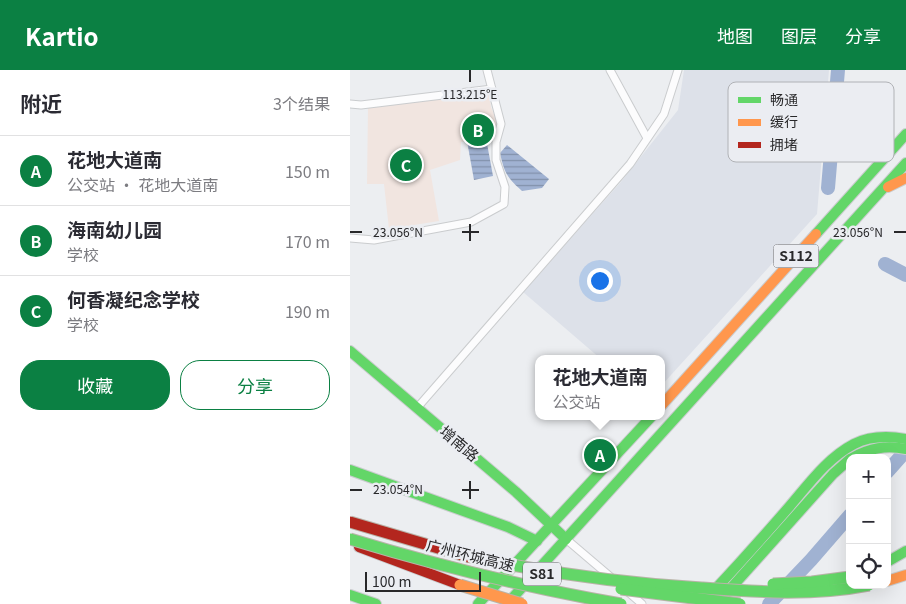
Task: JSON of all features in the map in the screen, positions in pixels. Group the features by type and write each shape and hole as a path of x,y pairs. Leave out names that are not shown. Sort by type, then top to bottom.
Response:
{"main road":[{"name":"S112","path":"894,147 906,134"},
{"name":"S112","path":"665,402 881,162"},
{"name":"S112","path":"505,604 906,163"},
{"path":"877,195 893,183 906,178"},
{"name":"增南路","path":"350,351 516,492 566,539"},
{"path":"478,604 648,420"},
{"path":"702,604 804,490 841,453 855,444 876,437 906,439"},
{"path":"858,454 877,447 890,446 906,449"},
{"path":"717,604 812,497 846,462"},
{"path":"350,470 508,528 537,541"},
{"name":"广州环城高速","path":"350,522 461,554 592,584 740,604"},
{"name":"广州环城高速","path":"350,539 533,588 621,604"},
{"path":"350,543 422,572 522,604"},
{"path":"891,560 906,551"},
{"path":"461,554 522,567 658,585 735,591 797,593 829,592 846,589"},
{"path":"891,580 906,574"},
{"path":"658,585 784,584 846,577"},
{"path":"460,585 505,604"},
{"path":"350,595 376,604"}],"street":[{"path":"350,238 374,240 471,222 504,204 505,187 496,160 496,142 502,124 488,70"},
{"path":"610,70 647,138"},
{"path":"416,408 630,164 664,114 678,70"},
{"path":"350,104 362,105 492,89"},
{"path":"566,539 642,604"}],"shaded area":[{"path":"684,70 829,70 828,82 728,82 728,162 821,162 817,214 665,382 665,355 596,355 523,292 620,183 678,110"},
{"path":"489,92 491,107 498,124 490,136 461,142 460,160 430,170 439,221 389,229 384,184 367,184 368,107"}],"water":[{"path":"486,138 493,176 474,180 467,141"},
{"path":"507,145 549,179 542,188 522,191 513,182 505,170 500,153"}],"waterway":[{"path":"837,82 838,70"},
{"path":"828,188 830,162"},
{"path":"885,264 906,275"},
{"path":"891,468 903,454"},
{"path":"769,604 846,520"}],"traffic: fast":[{"path":"894,147 906,134"},
{"path":"816,234 881,162"},
{"path":"507,604 906,163"},
{"path":"350,351 516,492 566,539"},
{"path":"478,604 648,420"},
{"path":"710,595 818,472 835,457 854,444 866,439 886,437 906,439"},
{"path":"861,454 878,448 906,449"},
{"path":"723,597 833,474 846,463"},
{"path":"350,470 508,527 537,541"},
{"path":"350,539 484,576 621,604"},
{"path":"891,560 906,551"},
{"path":"461,555 581,576 672,586 786,592 827,591 846,588"},
{"path":"773,584 846,578"},
{"path":"621,589 740,604"},
{"path":"350,595 376,604"}],"traffic: slow":[{"path":"888,187 906,178"},
{"path":"665,402 816,234"},
{"path":"891,580 906,575"},
{"path":"460,585 522,604"}],"traffic: jam":[{"path":"350,522 469,557"},
{"path":"359,547 460,585"}],"place":[{"name":"海南幼儿园","path":"478,130"},
{"name":"何香凝纪念学校","path":"406,165"},
{"name":"花地大道南","path":"600,455"}]}
